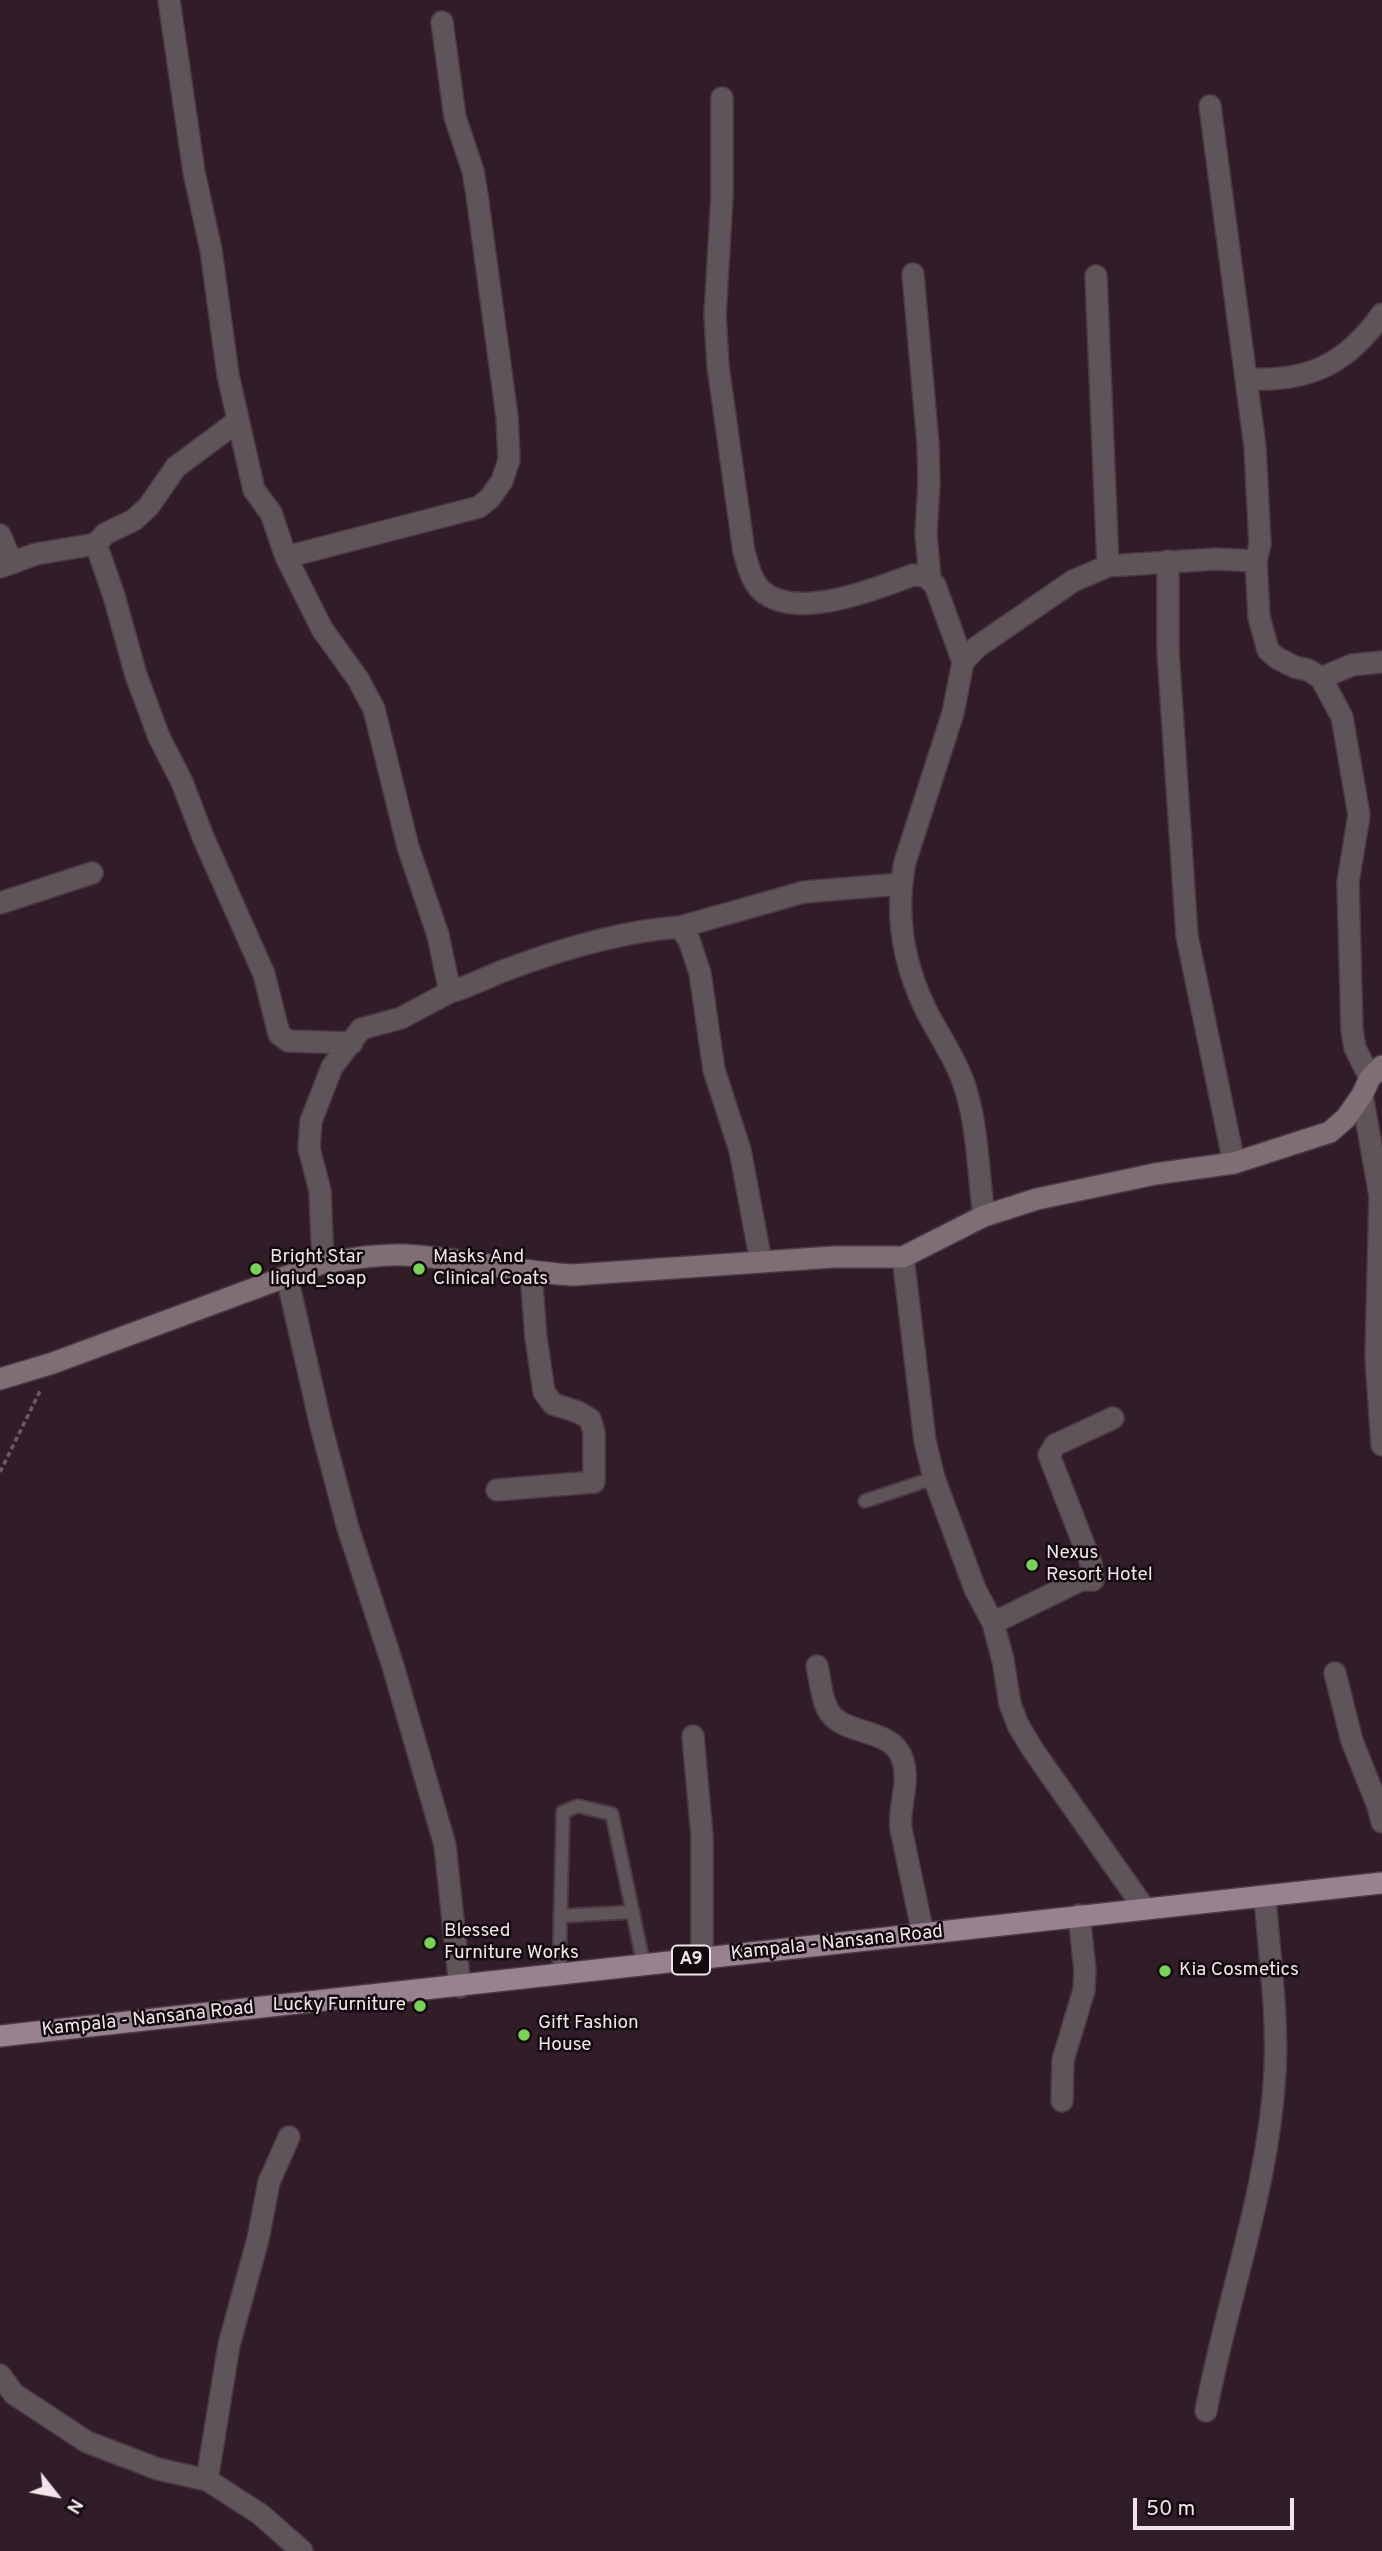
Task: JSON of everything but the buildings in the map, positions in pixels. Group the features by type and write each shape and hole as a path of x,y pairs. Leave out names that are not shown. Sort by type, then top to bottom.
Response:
{"main road":[{"name":"Kampala - Nansana Road","path":"0,2036 460,1987 1382,1882"}],"street":[{"path":"169,0 194,172 211,250 228,375 254,490 271,513 286,557 322,629 358,679 374,709 408,847 438,935 450,992"},
{"path":"286,557 480,508 502,481 509,460 506,417 477,195 473,170 455,117 442,22"},
{"path":"722,99 722,196 715,315 718,366 744,552 750,574 761,590 773,597 798,603 844,597 913,575 925,576 935,585 963,662 953,713 905,862 901,884 901,933 925,1008 942,1035 964,1083 973,1125 984,1216"},
{"path":"1210,106 1258,492 1260,544 1256,561 1259,617 1268,650 1286,663 1308,670 1321,678 1342,716 1359,815 1348,882 1352,1030 1355,1048 1371,1080 1380,1196 1376,1358 1382,1445"},
{"path":"913,274 928,444 926,534 930,579"},
{"path":"1096,276 1108,566"},
{"path":"1246,379 1298,377 1320,369 1351,349 1382,314"},
{"path":"0,535 6,565 36,554 96,544 105,534 134,520 149,506 176,467 238,421"},
{"path":"96,544 136,675 159,737 182,782 202,837 264,974 279,1034 288,1041 352,1043"},
{"path":"963,662 977,647 1073,581 1108,566 1216,559 1256,561"},
{"path":"1168,561 1168,650 1187,936 1234,1163"},
{"path":"1321,678 1352,665 1382,662"},
{"path":"0,903 92,873"},
{"path":"323,1263 320,1191 309,1148 312,1121 332,1067 361,1029 401,1018 450,992 470,987 509,968 611,937 652,929 680,928 804,892 901,884"},
{"path":"680,928 689,940 700,973 714,1070 740,1150 761,1262"},
{"path":"0,1379 53,1363 323,1263 402,1255 455,1259 531,1273 573,1275 833,1257 903,1257 984,1216 1037,1199 1155,1174 1234,1163 1330,1132 1346,1118 1371,1080"},
{"path":"903,1257 925,1441 934,1478 975,1589 993,1623 1003,1660 1010,1704 1032,1750 1144,1908"},
{"path":"497,1490 594,1482 594,1432 590,1419 553,1404 544,1392 531,1273"},
{"path":"288,1277 321,1426 348,1528 393,1666 445,1845 460,1987"},
{"path":"993,1623 1081,1580 1093,1580 1091,1563 1049,1455 1055,1444 1113,1418"},
{"path":"817,1666 827,1710 844,1723 883,1738 902,1758 905,1781 901,1829 923,1934"},
{"path":"1335,1673 1352,1741 1382,1822"},
{"path":"693,1736 702,1836 702,1959"},
{"path":"1206,2411 1216,2361 1252,2222 1266,2146 1275,2073 1276,2028 1265,1896"},
{"path":"1062,2101 1063,2060 1084,1990 1085,1970 1079,1915"},
{"path":"207,2480 229,2345 258,2239 269,2182 289,2137"},
{"path":"0,2375 15,2394 87,2442 158,2469 207,2480 260,2514 302,2551"}],"lane":[{"path":"865,1501 934,1478"},
{"path":"559,1975 563,1812 578,1806 612,1814 644,1966"},
{"path":"560,1916 633,1912"}],"path":[{"path":"0,1472 53,1363"}],"place":[{"name":"Bright Star liqiud_soap","path":"256,1269"},
{"name":"Masks And Clinical Coats","path":"419,1269"},
{"name":"Nexus Resort Hotel","path":"1032,1565"},
{"name":"Blessed Furniture Works","path":"430,1943"},
{"name":"Kia Cosmetics","path":"1165,1971"},
{"name":"Lucky Furniture","path":"420,2006"},
{"name":"Gift Fashion House","path":"524,2035"}]}
